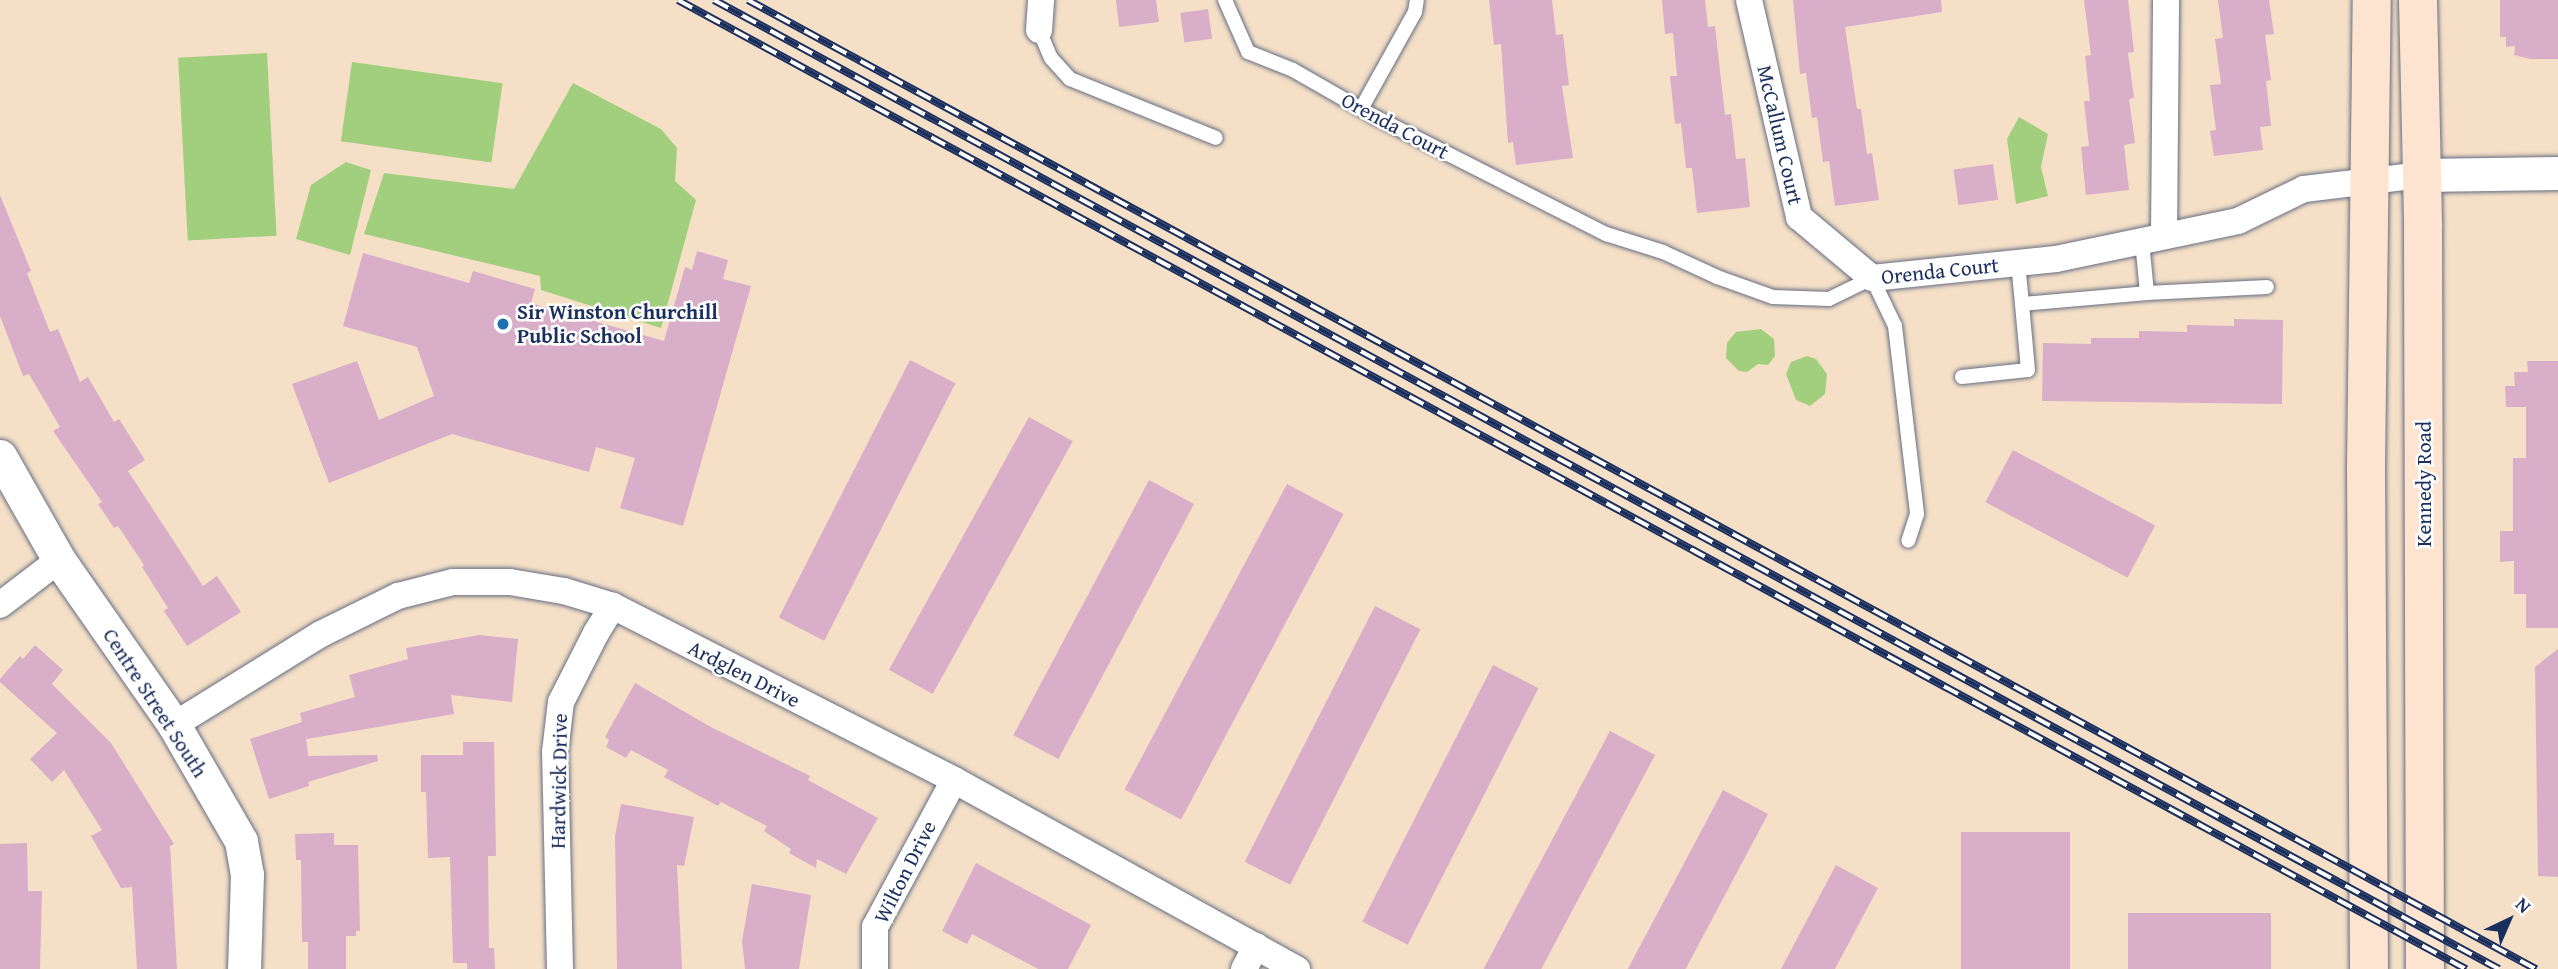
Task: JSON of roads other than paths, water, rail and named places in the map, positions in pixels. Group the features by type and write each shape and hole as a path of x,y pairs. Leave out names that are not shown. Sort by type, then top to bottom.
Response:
{"main road":[{"path":"2369,969 2369,180 2372,0"},
{"name":"Kennedy Road","path":"2418,0 2423,175 2425,969"}],"street":[{"path":"1039,30 1041,0"},
{"name":"McCallum Court","path":"1749,0 1799,217 1872,278"},
{"path":"2153,238 2166,0"},
{"path":"2423,175 2558,173"},
{"name":"Orenda Court","path":"1872,278 2056,259 2238,221 2304,189 2423,175"},
{"name":"Centre Street South","path":"0,456 59,560 174,726 241,841 247,874 244,969"},
{"path":"0,605 59,560"},
{"name":"Ardglen Drive","path":"174,726 321,634 398,596 453,582 510,582 564,591 613,606 954,780 1250,958 1297,969"},
{"name":"Hardwick Drive","path":"560,969 555,752 561,702 596,632 613,606"},
{"name":"Wilton Drive","path":"875,969 875,927 954,780"}],"lane":[{"name":"Orenda Court","path":"1225,0 1248,51 1293,70 1361,109 1606,234 1663,252 1717,277 1773,297 1829,299 1872,278"},
{"path":"1361,109 1415,12 1417,0"},
{"path":"1039,30 1051,58 1070,79 1216,138"},
{"path":"2147,293 2153,238"},
{"path":"1962,377 2028,370 2018,263"},
{"path":"1872,278 1895,326 1917,514 1908,541"},
{"path":"2022,303 2267,287"}],"railway":[{"path":"678,0 2466,969"},
{"path":"714,0 2499,969"},
{"path":"748,0 2536,969"}],"place":[{"name":"Sir Winston Churchill Public School","path":"503,324"}]}
